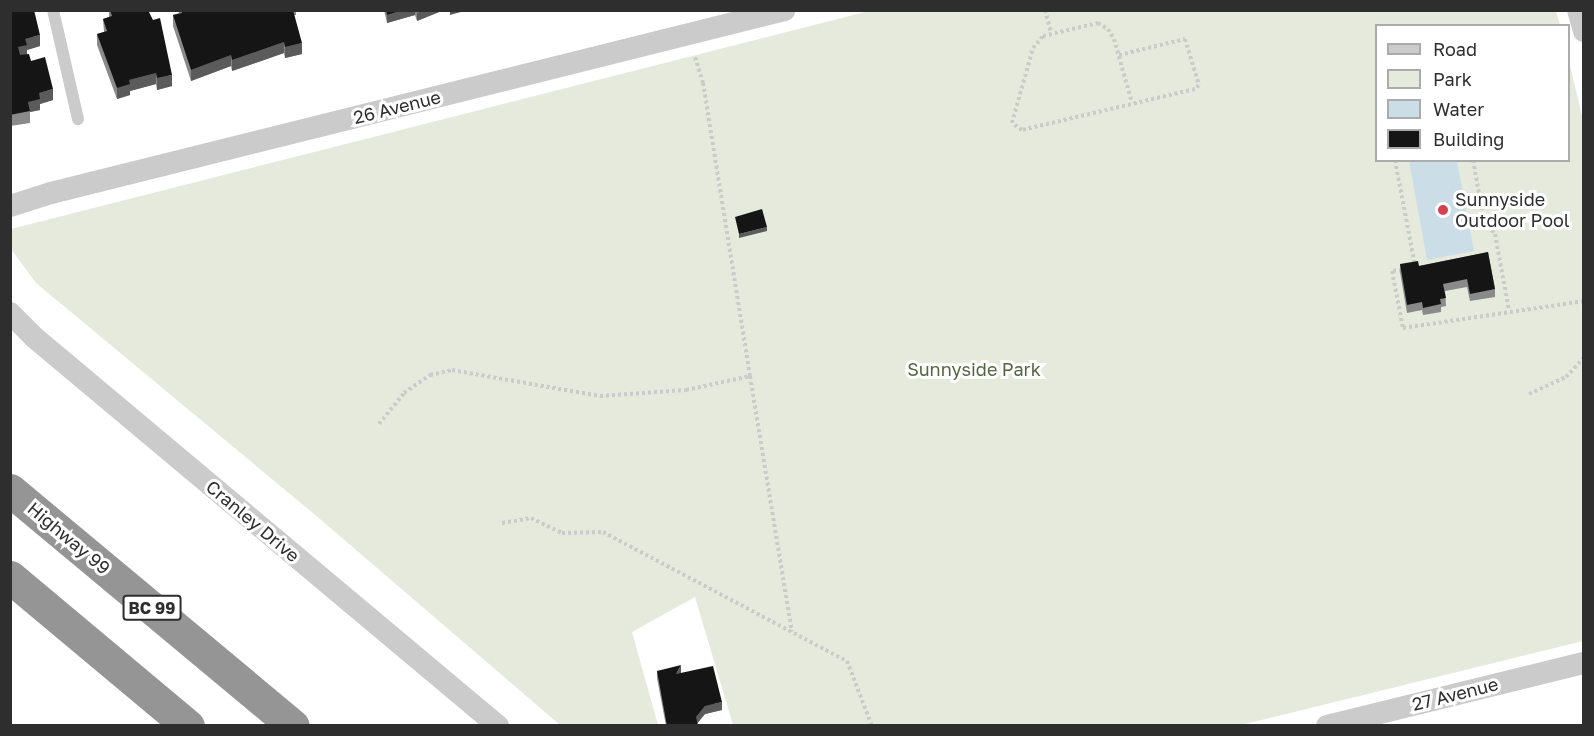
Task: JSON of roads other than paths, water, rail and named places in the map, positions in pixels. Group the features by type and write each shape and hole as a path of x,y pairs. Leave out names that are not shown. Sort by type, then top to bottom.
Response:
{"highway":[{"name":"Highway 99","path":"10,490 293,726"},
{"path":"10,577 188,726"}],"street":[{"name":"26 Avenue","path":"10,207 51,192 688,35 746,15 785,10"},
{"path":"1578,10 1584,31"},
{"name":"Cranley Drive","path":"10,313 34,338 498,726"},
{"name":"27 Avenue","path":"1327,726 1584,663"}],"lane":[{"path":"53,10 78,118"}],"water":[{"path":"1409,162 1457,162 1474,251 1427,260"}],"place":[{"name":"Sunnyside Outdoor Pool","path":"1443,210"}],"park label":[{"name":"Sunnyside Park","path":"974,369"}]}
